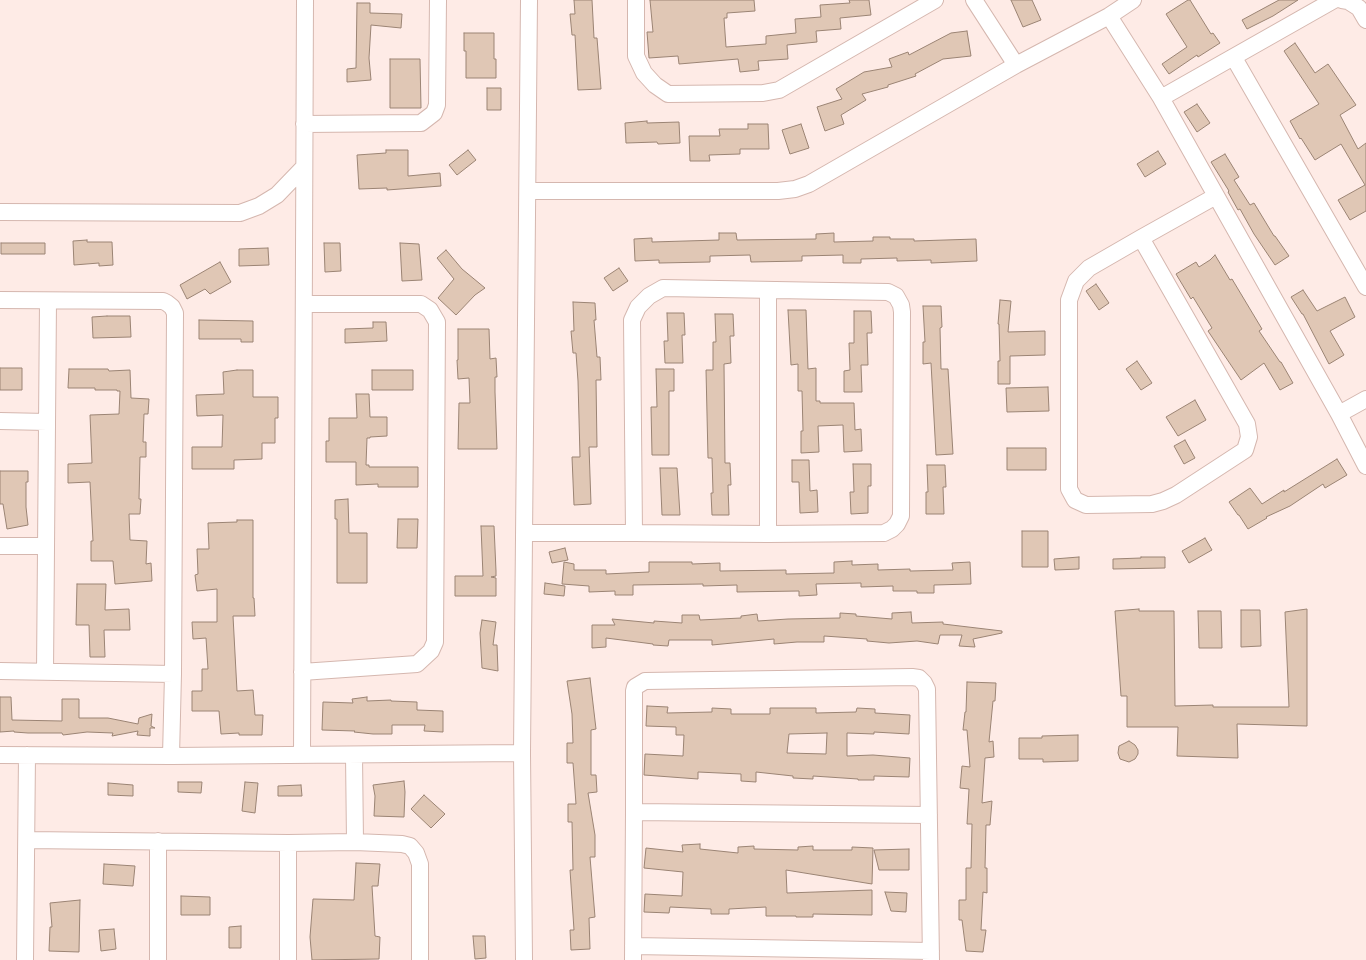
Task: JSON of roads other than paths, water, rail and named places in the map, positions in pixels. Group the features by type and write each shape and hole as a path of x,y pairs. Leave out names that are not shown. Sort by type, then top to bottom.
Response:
{"street":[{"path":"302,754 304,0"},
{"path":"304,124 421,123 434,113 437,105 438,0"},
{"path":"524,960 522,753 529,0"},
{"path":"636,0 636,56 644,73 654,85 668,94 763,93 779,90 936,0"},
{"path":"974,0 1016,65"},
{"path":"528,191 778,191 795,189 809,184 1016,65 1109,16 1133,0"},
{"path":"1161,98 1334,0"},
{"path":"1342,0 1348,1 1359,8 1366,20"},
{"path":"1109,16 1161,98 1339,414 1366,466"},
{"path":"1234,58 1366,287"},
{"path":"0,212 240,213 259,206 277,195 304,167"},
{"path":"1141,238 1247,424 1249,437 1245,450 1176,495 1163,501 1152,504 1086,505 1075,500 1069,489 1068,300 1076,281 1089,268 1141,238 1216,196"},
{"path":"525,533 634,534 884,533 892,529 897,524 901,516 902,335 901,305 896,296 888,292 663,288 650,296 638,307 632,320 634,534"},
{"path":"768,290 768,534"},
{"path":"0,300 163,301 172,307 175,314 173,674 171,756"},
{"path":"45,672 48,301"},
{"path":"302,672 417,664 431,651 435,642 438,322 430,310 421,304 304,304"},
{"path":"1339,414 1366,399"},
{"path":"0,421 47,422"},
{"path":"0,546 46,546"},
{"path":"0,671 173,674"},
{"path":"919,678 927,689 928,815 931,955 633,953 634,691 635,686 642,682 919,678"},
{"path":"0,755 171,756 522,753"},
{"path":"25,960 27,755"},
{"path":"354,755 355,842"},
{"path":"634,812 928,815"},
{"path":"27,840 288,844 355,842 402,844 410,846 416,853 420,864 420,960"},
{"path":"158,841 158,960"},
{"path":"288,844 288,960"}]}
